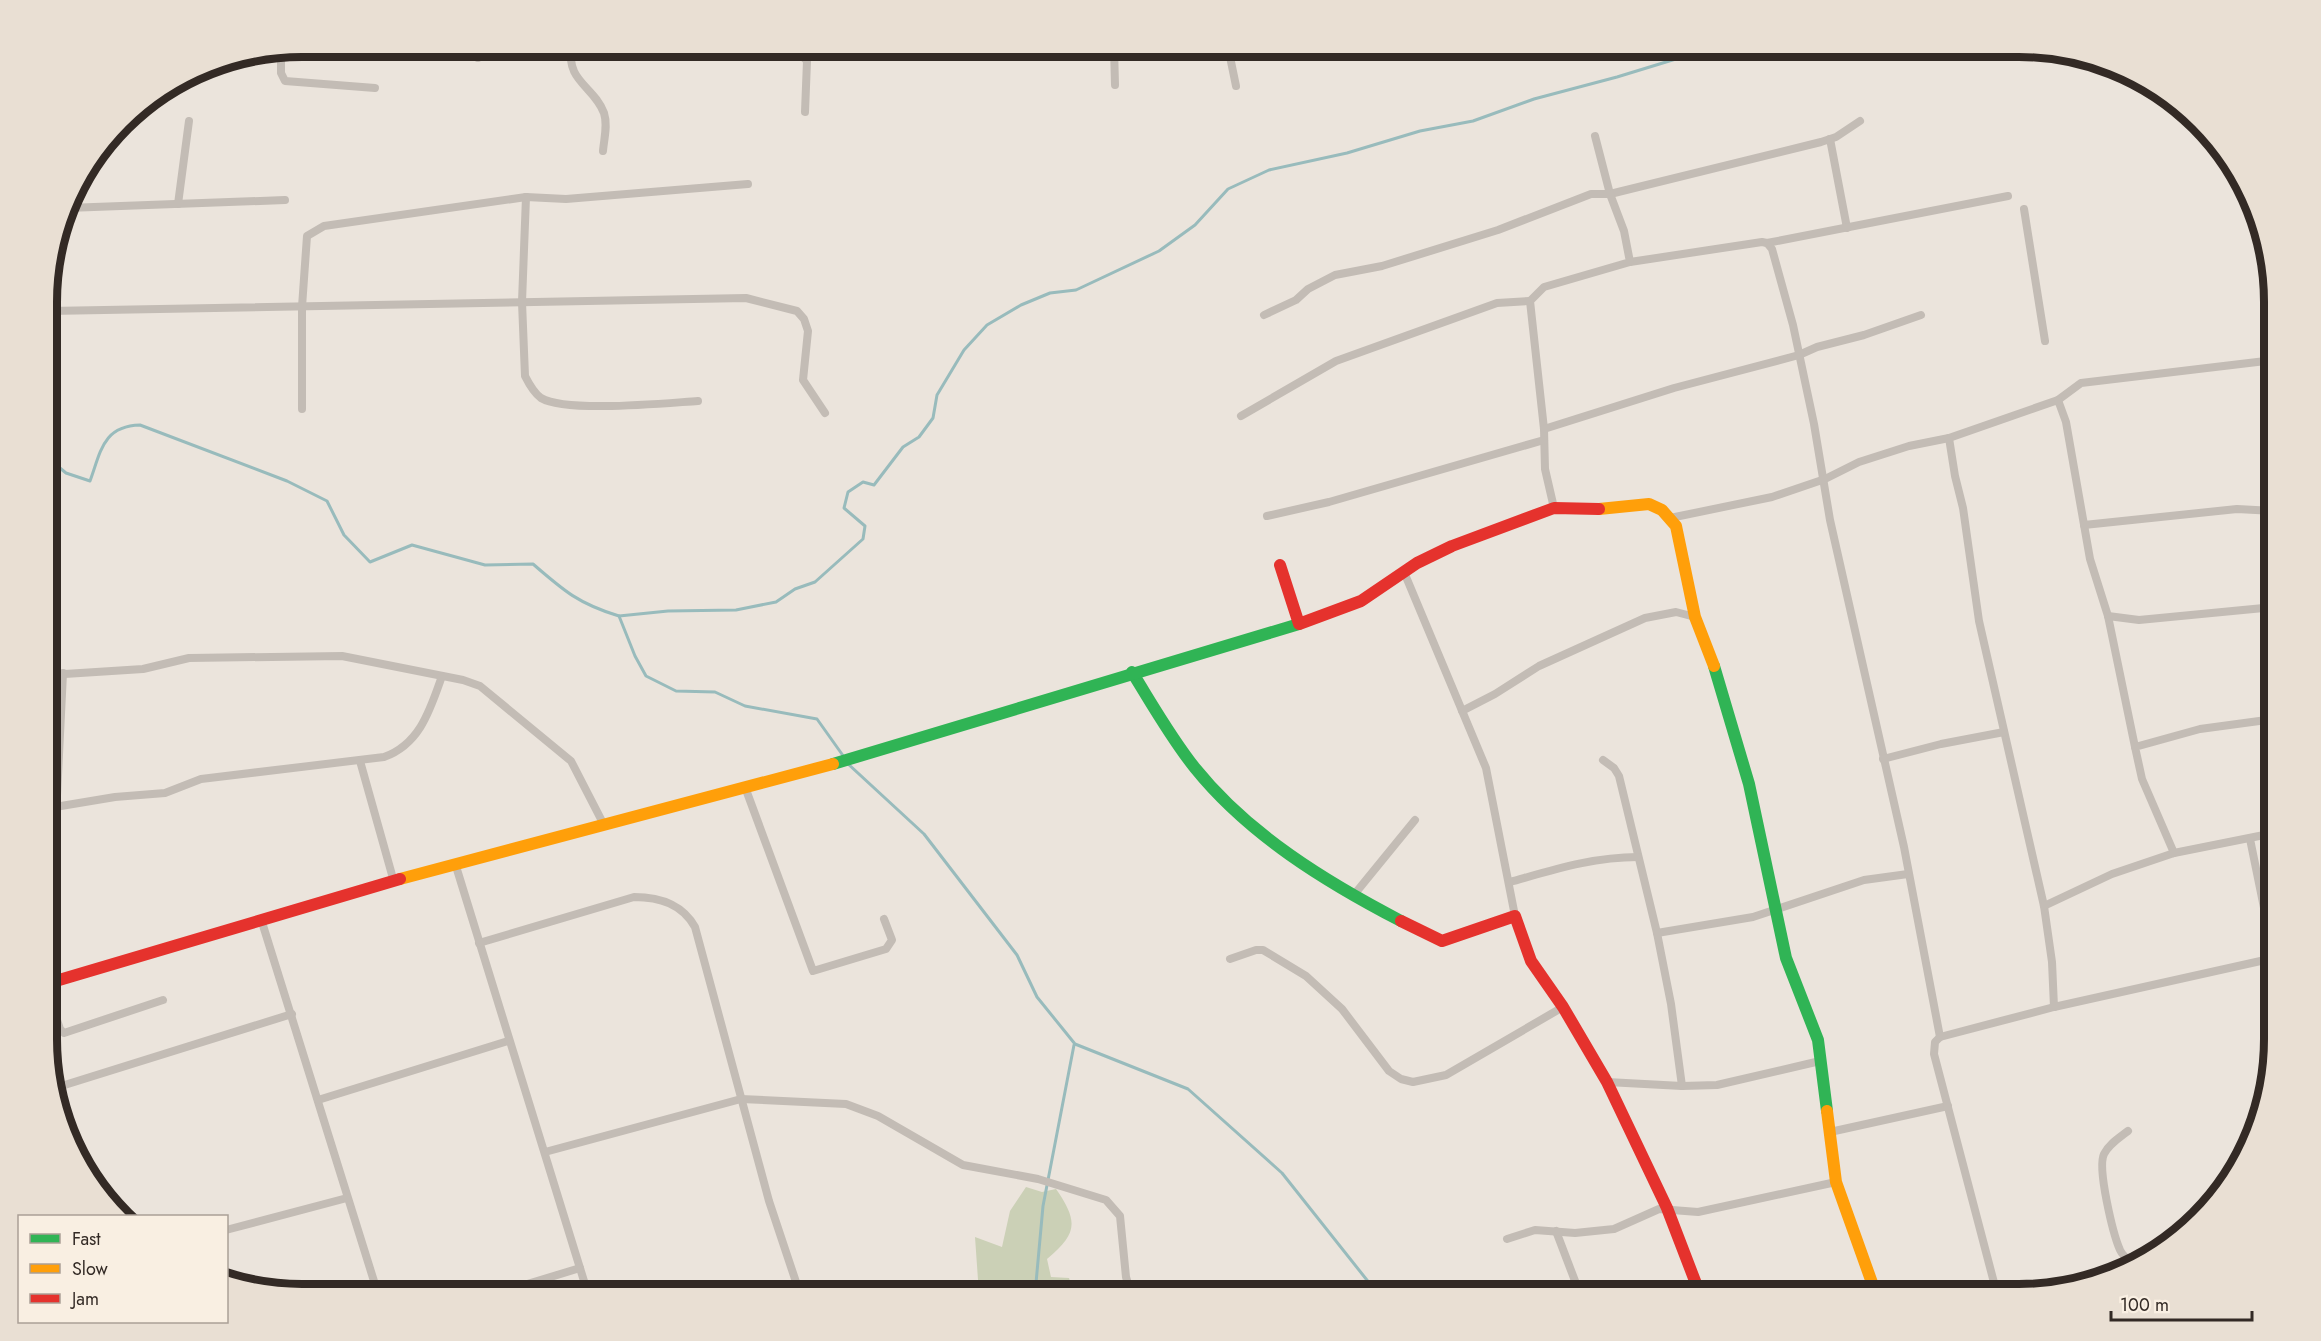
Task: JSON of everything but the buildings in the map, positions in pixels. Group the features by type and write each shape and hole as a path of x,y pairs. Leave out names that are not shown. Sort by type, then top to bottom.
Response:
{"street":[{"path":"570,57 575,75 604,111 606,125 603,151"},
{"path":"803,57 807,61 805,111"},
{"path":"1114,57 1115,85"},
{"path":"1230,57 1236,86"},
{"path":"281,58 281,73 285,81 375,88"},
{"path":"178,204 189,121"},
{"path":"1264,315 1296,300 1308,289 1335,275 1382,266 1498,230 1592,194 1610,194 1830,139 1860,121"},
{"path":"1595,136 1610,194 1624,231 1630,262"},
{"path":"1830,139 1847,228"},
{"path":"302,409 302,307 307,236 324,226 526,197 566,199 748,184"},
{"path":"1241,416 1336,361 1497,303 1530,301 1544,287 1630,262 1767,243 2008,196"},
{"path":"526,197 522,302 525,376 540,398 554,403 600,406 698,401"},
{"path":"76,208 285,200"},
{"path":"2024,209 2045,340"},
{"path":"1767,243 1772,249 1799,356 1825,479 1830,520 1908,874 1940,1037"},
{"path":"57,311 746,298 797,311 804,319 808,331 803,380 825,413"},
{"path":"1530,301 1544,429 1545,469 1554,508"},
{"path":"1544,429 1674,388 1799,356 1816,347 1864,335 1921,315"},
{"path":"1670,518 1772,497 1825,479 1859,462 1909,446 1949,438 2058,400 2081,383 2264,361"},
{"path":"2058,400 2066,422 2090,559 2108,616 2142,779 2174,853"},
{"path":"1949,438 1963,508 1979,621 2044,906 2052,962 2054,1007"},
{"path":"1267,516 1329,501 1544,440"},
{"path":"57,981 455,863 866,755 1132,672 1299,624 1361,601 1404,572 1452,546 1554,508 1606,509 1649,504 1662,510 1676,526 1695,617 1732,721 1764,848 1786,958 1811,1021 1820,1061 1836,1182 1872,1284"},
{"path":"2084,525 2237,509 2264,510"},
{"path":"1280,565 1299,624"},
{"path":"1404,572 1486,768 1515,916 1531,961 1563,1007 1607,1082 1667,1208 1696,1284"},
{"path":"2108,616 2139,620 2264,608"},
{"path":"1462,711 1495,694 1539,666 1645,618 1676,612 1695,617"},
{"path":"57,674 143,669 189,658 313,655 366,659 480,686 571,762 604,825"},
{"path":"1132,672 1168,730 1197,770 1269,839 1331,884 1442,941 1453,940 1479,927 1515,916"},
{"path":"57,788 63,673"},
{"path":"57,807 115,797 165,793 201,779 360,761 392,754 411,742 428,715 442,676"},
{"path":"2135,747 2199,729 2264,720"},
{"path":"1883,759 1941,744 2004,732"},
{"path":"1603,760 1619,776 1657,933 1671,1004 1682,1086"},
{"path":"360,761 394,882"},
{"path":"745,787 813,971 840,965 890,945 892,940 884,919"},
{"path":"1353,896 1415,820"},
{"path":"2044,906 2112,874 2174,853 2264,836"},
{"path":"2250,839 2264,908"},
{"path":"1510,882 1586,861 1609,857 1638,857"},
{"path":"455,863 508,1041 585,1284"},
{"path":"1657,933 1753,917 1864,880 1908,874"},
{"path":"479,942 634,897 654,897 688,914 695,927 783,1249 796,1284"},
{"path":"261,920 375,1284"},
{"path":"1230,959 1256,950 1263,950 1306,976 1342,1010 1389,1071 1401,1079 1413,1082 1446,1076 1563,1007"},
{"path":"1994,1284 1934,1054 1935,1042 1940,1037 2054,1007 2264,961"},
{"path":"57,1020 64,1033 163,1000"},
{"path":"62,1086 292,1014"},
{"path":"318,1100 508,1041"},
{"path":"1607,1082 1682,1086 1717,1085 1820,1061"},
{"path":"545,1152 741,1099 846,1104 878,1116 963,1165 1038,1179 1106,1200 1120,1216 1128,1284"},
{"path":"1830,1132 1948,1106"},
{"path":"2127,1259 2120,1250 2108,1202 2102,1161 2109,1146 2128,1131"},
{"path":"1507,1239 1535,1230 1575,1233 1614,1229 1652,1211 1667,1208 1698,1212 1836,1182"},
{"path":"228,1229 347,1198"},
{"path":"1556,1230 1576,1284"},
{"path":"528,1284 580,1268"}],"green space":[{"path":"1026,1187 1042,1192 1056,1189 1069,1210 1071,1227 1064,1242 1047,1259 1051,1277 1069,1278 1071,1284 978,1284 975,1237 1002,1247 1010,1211"}],"waterway":[{"path":"619,616 668,611 736,610 776,602 795,589 815,582 863,539 865,526 844,508 848,492 863,482 874,485 903,447 919,437 933,418 937,395 964,350 987,325 1021,305 1050,293 1076,290 1159,251 1195,225 1228,189 1269,170 1347,153 1420,131 1473,121 1534,99 1682,57"},
{"path":"57,466 66,473 90,481 101,450 111,435 128,426 140,425 287,481 327,501 344,535 370,562 412,545 485,565 533,564 573,596 593,607 619,616 635,656 646,676 676,691 715,692 745,706 817,719 844,757"},
{"path":"847,763 924,834 1017,955 1037,997 1075,1044 1188,1089 1282,1173 1370,1284"},
{"path":"1036,1284 1043,1206 1074,1045"}],"traffic: fast":[{"path":"833,764 1299,624"},
{"path":"1714,666 1749,784 1786,958 1818,1040 1827,1111"},
{"path":"1132,672 1186,757 1239,815 1264,836 1317,873 1401,921"}],"traffic: slow":[{"path":"1599,509 1649,504 1662,510 1676,526 1695,617 1714,666"},
{"path":"400,879 833,764"},
{"path":"1827,1111 1836,1182 1872,1284"}],"traffic: jam":[{"path":"1280,565 1299,624 1361,601 1417,563 1452,546 1554,508 1599,509"},
{"path":"57,981 400,879"},
{"path":"1401,921 1442,941 1515,916 1531,961 1563,1007 1607,1082 1667,1208 1696,1284"}]}
